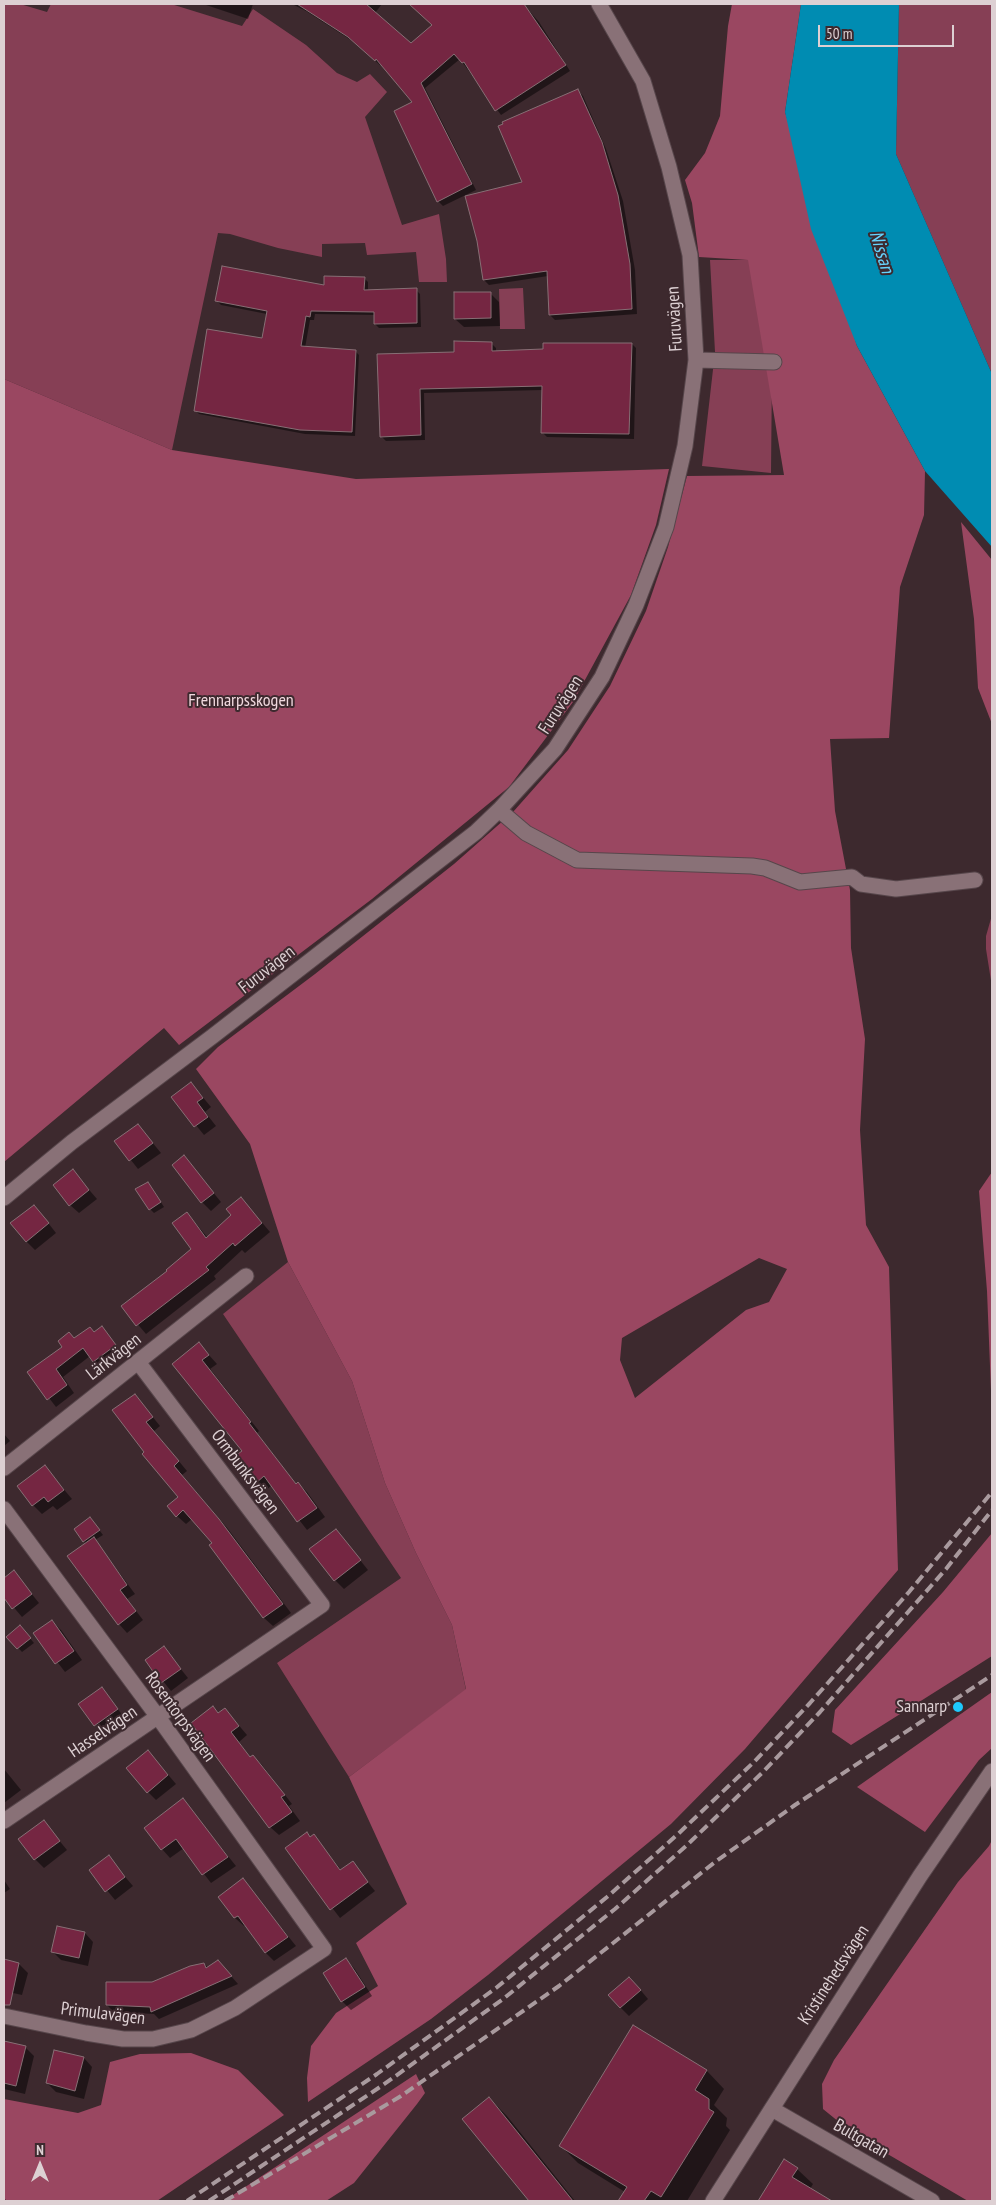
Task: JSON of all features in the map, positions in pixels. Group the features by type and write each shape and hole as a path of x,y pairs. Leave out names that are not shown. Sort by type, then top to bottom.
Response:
{"street":[{"name":"Furuvägen","path":"4,1198 72,1142 213,1036 451,852 500,810 555,749 602,677 636,605 666,527 685,446 696,360 690,254 669,168 643,81 599,4"},
{"path":"696,360 774,362"},
{"path":"500,810 526,833 577,860 752,866 765,868 800,882 852,877 861,884 896,889 975,880"},
{"name":"Lärkvägen","path":"4,1468 246,1276"},
{"name":"Ormbunksvägen","path":"138,1362 322,1606"},
{"name":"Rosentorpsvägen","path":"4,1509 158,1717 324,1949"},
{"name":"Hasselvägen","path":"4,1821 322,1606"},
{"name":"Kristinehedsvägen","path":"713,2201 920,1876 992,1771"},
{"name":"Primulavägen","path":"4,2016 114,2038 153,2039 191,2030 235,2008 324,1949"},
{"name":"Bultgatan","path":"772,2109 932,2201"}],"shaded area":[{"path":"4,4 20,4 47,12 51,4 171,4 242,26 253,9 306,45 337,73 357,82 370,74 387,92 365,117 402,225 439,214 446,259 447,282 419,282 416,252 367,255 365,243 322,244 322,257 278,248 230,234 218,233 172,450 4,379"},
{"path":"899,4 992,4 992,374 896,154"},
{"path":"710,260 753,260 772,370 771,473 702,466 715,352"},
{"path":"523,288 525,329 500,329 499,289"},
{"path":"992,915 992,987 986,949 986,936"},
{"path":"288,1262 352,1381 385,1483 416,1553 452,1625 466,1690 349,1777 277,1663 401,1578 223,1314"}],"green space":[{"path":"732,4 801,4 785,112 857,346 925,471 924,515 900,587 889,738 830,739 835,811 850,890 851,948 865,1039 860,1130 866,1225 889,1267 898,1570 745,1749 671,1824 488,1975 431,2019 308,2102 307,2078 311,2046 336,2013 378,1986 356,1943 407,1904 349,1777 466,1689 452,1625 416,1553 385,1483 352,1381 288,1262 250,1144 196,1069 218,1047 315,974 454,864 513,812 568,750 610,686 646,611 668,547 687,476 784,475 748,260 699,257 692,203 685,180 705,153 720,116 728,26","holes":["759,1258 787,1269 769,1302 746,1310 635,1398 620,1360 622,1338"]},
{"name":"Frennarpsskogen","path":"4,379 172,450 356,479 669,469 656,525 631,595 573,702 509,787 372,899 179,1045 164,1028 4,1162"},
{"path":"961,522 992,560 992,724 978,688 974,619"},
{"path":"992,1172 992,1416 987,1291 979,1191"},
{"path":"992,1533 992,1656 851,1745 832,1732 835,1710 943,1592"},
{"path":"992,1692 992,1748 979,1760 925,1832 857,1787"},
{"path":"992,1840 992,2201 968,2201 855,2135 823,2109 822,2084 834,2060 958,1882"},
{"path":"191,2053 238,2070 284,2115 157,2201 7,2201 4,2198 4,2099 78,2113 101,2105 110,2062 140,2054"},
{"path":"416,2074 425,2093 354,2183 326,2201 224,2201"}],"water":[{"name":"Nissan","path":"801,4 899,4 896,154 992,374 992,547 925,471 857,346 811,229 785,112"}],"building":[{"path":"297,4 366,4 411,43 432,25 409,4 524,4 566,65 495,111 464,62 462,63 454,54 421,83 472,184 437,202 394,111 412,102 376,59 375,61 348,37"},
{"path":"578,89 602,142 618,195 630,264 632,309 549,315 547,271 483,280 477,241 465,196 522,182 498,126 503,124 502,122"},
{"path":"222,266 324,285 324,276 365,277 364,290 417,288 417,323 374,324 374,312 311,311 310,317 306,316 301,346 356,350 352,432 300,430 194,411 207,329 262,338 267,311 215,301"},
{"path":"454,292 491,292 491,318 454,319"},
{"path":"454,341 492,342 492,351 543,349 543,343 632,343 629,434 541,433 542,386 420,389 421,435 380,437 377,354 454,352"},
{"path":"191,1082 203,1098 197,1102 208,1117 194,1127 171,1097"},
{"path":"138,1124 153,1143 129,1161 114,1141"},
{"path":"184,1155 214,1193 201,1203 172,1165"},
{"path":"73,1169 89,1190 69,1206 53,1185"},
{"path":"148,1182 161,1202 149,1210 135,1189"},
{"path":"241,1197 262,1223 235,1246 233,1243 206,1267 209,1270 136,1326 121,1306 167,1271 191,1249 172,1223 187,1212 206,1238 231,1215 226,1209"},
{"path":"34,1205 49,1223 26,1242 10,1223"},
{"path":"102,1326 116,1345 93,1362 83,1348 56,1369 67,1385 47,1400 27,1372 62,1347 58,1341 69,1332 74,1338 90,1327 94,1332"},
{"path":"199,1342 209,1355 202,1360 251,1422 249,1423 296,1484 298,1482 317,1508 297,1522 264,1476 256,1483 235,1456 242,1451 172,1364"},
{"path":"135,1394 153,1417 146,1422 179,1461 174,1466 219,1519 283,1604 263,1618 209,1545 212,1543 183,1510 176,1517 167,1506 178,1497 142,1454 144,1452 112,1410"},
{"path":"45,1465 64,1490 48,1502 44,1497 32,1506 17,1486"},
{"path":"90,1517 100,1530 83,1542 74,1529"},
{"path":"336,1529 361,1560 334,1581 309,1549"},
{"path":"94,1537 127,1585 120,1590 136,1611 118,1625 67,1556"},
{"path":"14,1570 32,1594 12,1609 4,1598 4,1578"},
{"path":"52,1620 74,1651 55,1664 33,1633"},
{"path":"20,1625 31,1638 17,1649 6,1637"},
{"path":"164,1646 181,1669 161,1683 145,1660"},
{"path":"102,1687 118,1709 94,1726 78,1704"},
{"path":"213,1706 218,1713 225,1708 239,1726 231,1732 250,1757 253,1755 285,1795 281,1797 292,1812 269,1828 191,1723"},
{"path":"148,1750 168,1775 147,1793 126,1768"},
{"path":"183,1798 228,1857 202,1875 176,1839 161,1850 144,1828"},
{"path":"44,1820 60,1841 34,1860 18,1839"},
{"path":"307,1832 310,1837 314,1834 340,1870 353,1861 368,1882 330,1910 285,1848"},
{"path":"109,1855 125,1877 105,1892 89,1870"},
{"path":"243,1878 288,1937 265,1953 238,1916 234,1918 218,1897"},
{"path":"57,1926 85,1932 79,1958 51,1952"},
{"path":"346,1958 365,1987 341,2002 323,1973"},
{"path":"4,1959 19,1963 10,2005 4,2005"},
{"path":"218,1960 232,1976 151,2012 150,2007 106,2005 106,1982 152,1982 190,1966 204,1963 206,1968"},
{"path":"629,1977 641,1990 620,2008 608,1995"},
{"path":"633,2025 707,2070 695,2090 709,2099 709,2109 714,2112 661,2197 651,2191 644,2201 618,2201 627,2187 559,2146"},
{"path":"4,2041 26,2046 16,2086 4,2083"},
{"path":"54,2050 84,2057 75,2091 46,2083"},
{"path":"489,2097 573,2201 529,2201 462,2119"},
{"path":"784,2159 798,2168 792,2177 832,2201 758,2201"}],"railway":[{"path":"187,2201 377,2074 496,1988 607,1897 678,1834 755,1761 810,1703 909,1592 992,1492"},
{"path":"209,2201 383,2085 503,1999 615,1909 686,1846 764,1771 820,1712 946,1569 992,1510"},
{"path":"225,2201 401,2096 559,1986 715,1862 795,1805 992,1675"}],"place":[{"name":"Sannarp","path":"958,1707"}]}
